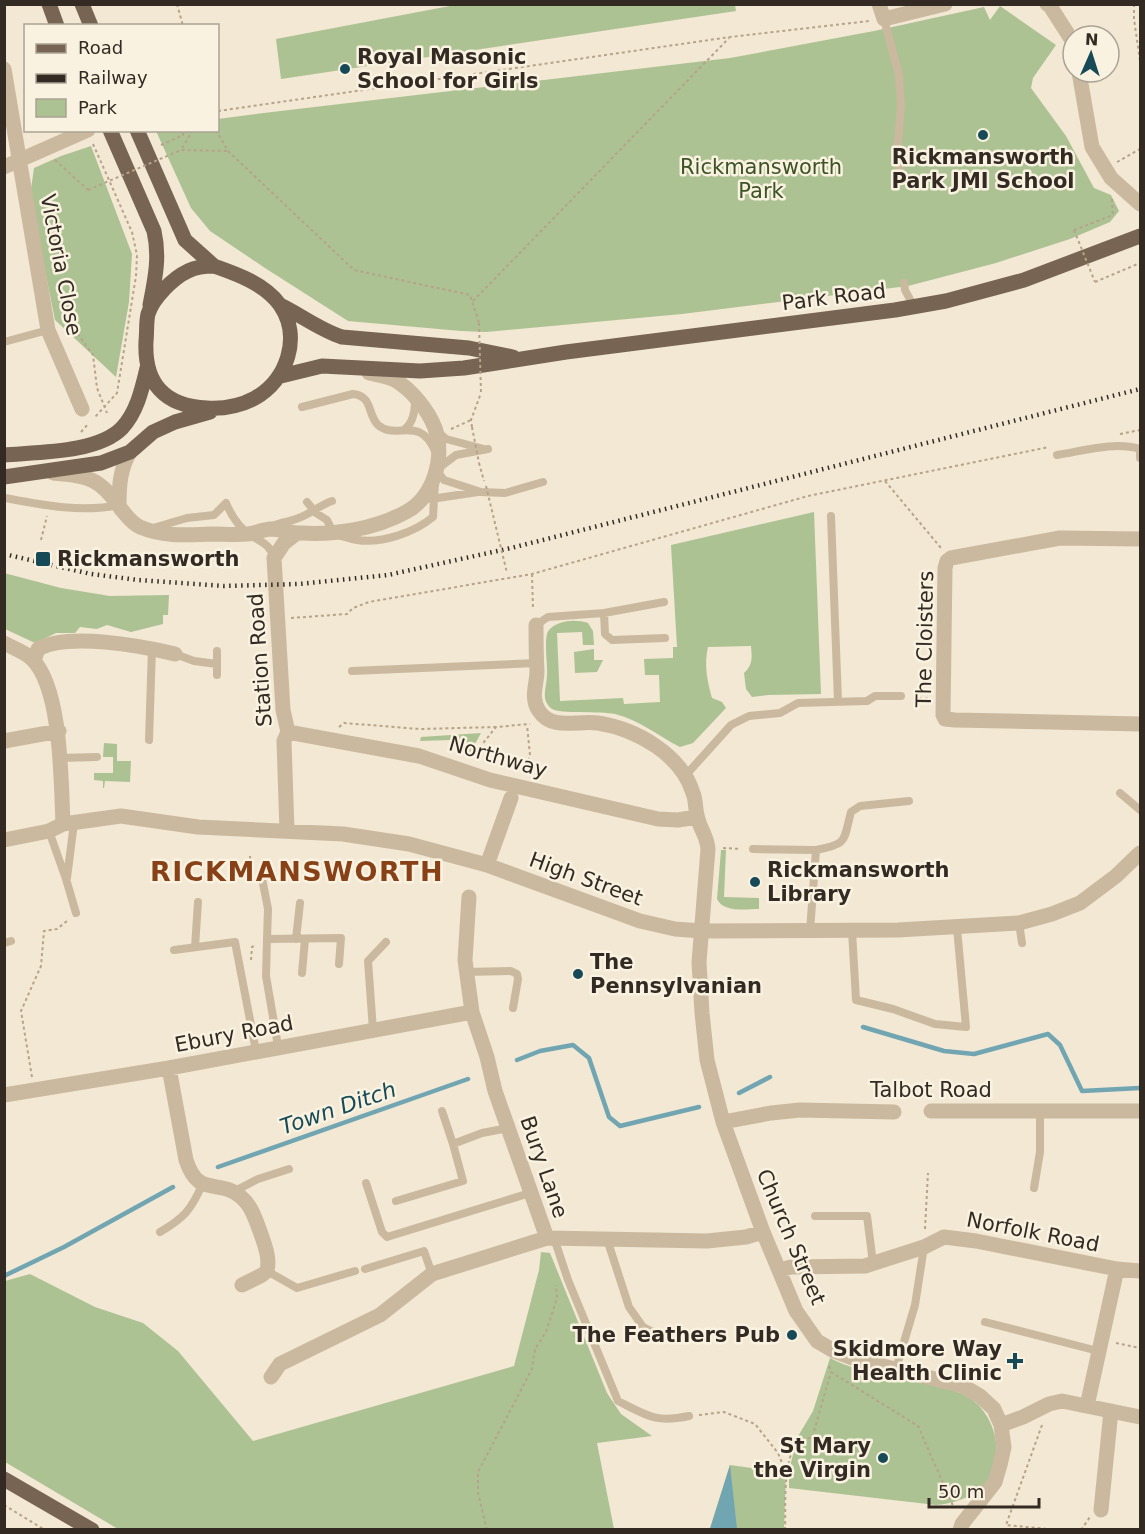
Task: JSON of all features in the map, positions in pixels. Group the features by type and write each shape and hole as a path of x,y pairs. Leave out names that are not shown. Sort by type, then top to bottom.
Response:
{"main road":[{"path":"49,4 56,24"},
{"path":"82,4 90,24"},
{"path":"4,455 98,444 121,429 134,412 142,393 147,368 148,314 157,269 158,249 154,231 111,132"},
{"path":"4,477 101,463 130,452 153,432 175,422 245,404 275,384 281,376 290,343 287,321 280,305 261,288 240,275 214,266 185,240 138,132"},
{"name":"Park Road","path":"281,376 315,367 334,366 420,370 464,368 523,358 946,302 1024,280 1140,236"},
{"path":"148,314 157,298 186,272 200,267 214,266"},
{"name":"Park Road","path":"280,305 329,333 342,337 469,348 523,358"},
{"path":"147,368 154,383 165,395 177,402 192,407 221,409"},
{"path":"4,1479 92,1530"}],"street":[{"path":"881,12 945,4"},
{"path":"1047,4 1062,24"},
{"name":"Victoria Close","path":"4,69 48,330 82,409"},
{"path":"1081,84 1092,147 1111,178 1140,204"},
{"path":"4,168 86,132"},
{"path":"38,471 94,479 103,485 130,521 147,530 167,535 249,534 267,529 297,533 390,519 428,500 437,465 435,430 429,417 399,383 386,376 334,366"},
{"path":"119,506 122,464 130,452"},
{"path":"274,558 284,543 297,533"},
{"name":"The Cloisters","path":"1140,540 1060,538 951,558 947,561 945,568 943,715 945,719 1140,724"},
{"name":"Station Road","path":"274,558 283,710 288,732 284,741 287,831"},
{"path":"536,625 535,702 537,709 544,717 553,723 596,723 631,733 654,745 686,776 693,792 697,817 707,839 702,931"},
{"path":"34,661 38,649 48,644 67,640 152,648 176,654"},
{"path":"4,643 34,661 45,678 59,731 60,758 69,824"},
{"path":"4,741 59,731"},
{"name":"Northway","path":"288,732 419,756 490,780 658,819 678,820 697,817"},
{"path":"487,865 511,798"},
{"name":"High Street","path":"4,840 49,831 69,824 121,816 198,826 343,834 409,844 487,865 640,921 675,930 702,931 852,931 957,928 1019,923 1080,903 1116,876 1140,853"},
{"name":"Bury Lane","path":"469,897 465,941 466,972 472,1012 530,1193 550,1238 707,1240 746,1237 764,1232"},
{"name":"Church Street","path":"702,931 699,962 707,1060 723,1122 796,1311 817,1341 834,1351 855,1359 963,1386 980,1396 994,1409 1002,1425"},
{"name":"Ebury Road","path":"4,1095 34,1088 169,1068 278,1046 472,1012"},
{"path":"169,1068 186,1160 191,1174 202,1185 225,1188 244,1199 255,1218 267,1251 267,1271 242,1285"},
{"name":"Talbot Road","path":"723,1122 800,1110 894,1112"},
{"name":"Talbot Road","path":"931,1111 1140,1111"},
{"name":"Norfolk Road","path":"779,1270 791,1267 865,1266 924,1247 944,1237 976,1240 1117,1269 1140,1271"},
{"path":"271,1377 280,1365 380,1315 432,1274 550,1238"},
{"path":"1087,1406 1117,1269"},
{"path":"961,1527 995,1482 1004,1447 1002,1425 1049,1404 1062,1401 1140,1417"},
{"path":"1101,1510 1111,1411"}],"lane":[{"path":"881,12 899,75 901,105 898,143 901,179"},
{"path":"904,283 914,307"},
{"path":"4,342 48,330"},
{"path":"302,407 358,394 368,402 378,425 392,431 405,429 424,435 434,447 437,465 444,480 505,493 543,482"},
{"path":"405,429 414,415 414,398"},
{"path":"435,430 446,439 488,449 456,456 437,465"},
{"path":"1057,455 1114,446 1129,446 1140,449 1140,458"},
{"path":"428,500 484,489"},
{"path":"5,498 49,507 106,508 119,506"},
{"path":"267,529 284,521 297,519 310,506 332,501 330,527"},
{"path":"147,530 187,518 214,515 226,503 233,516 249,534 272,550 274,558"},
{"path":"310,506 330,527"},
{"path":"831,516 838,701"},
{"path":"536,625 548,617 604,613 664,602"},
{"path":"604,613 605,634 612,640 665,638"},
{"path":"149,740 152,648"},
{"path":"217,651 217,675"},
{"path":"176,654 194,661 217,664"},
{"path":"352,671 536,663"},
{"path":"686,776 731,724 749,716 780,713 798,703 867,701 875,696 901,696"},
{"path":"60,758 97,757"},
{"path":"1120,793 1140,810"},
{"path":"753,849 816,850 838,846 844,840 851,812 860,806 909,801"},
{"path":"66,879 69,824"},
{"path":"49,831 76,913"},
{"path":"810,932 816,850"},
{"path":"261,873 268,909 266,976 278,1046"},
{"path":"195,947 198,902"},
{"path":"300,903 302,973"},
{"path":"1019,923 1022,943"},
{"path":"852,931 856,1000 893,1009 935,1024 966,1027 957,928"},
{"path":"267,939 341,939 339,964"},
{"path":"174,950 235,942 256,1051"},
{"path":"373,1030 368,961 386,942"},
{"path":"466,972 511,971 517,974 513,1008"},
{"path":"1034,1188 1040,1152 1040,1110"},
{"path":"396,1201 463,1181 442,1111"},
{"path":"453,1144 482,1133 508,1128"},
{"path":"233,1192 258,1179 289,1169"},
{"path":"366,1183 382,1232 387,1238 530,1193"},
{"path":"160,1232 183,1218 192,1207 202,1185"},
{"path":"815,1216 867,1216 873,1263"},
{"path":"550,1238 618,1401 655,1419 689,1416"},
{"path":"607,1239 629,1307 643,1327 657,1334"},
{"path":"896,1369 915,1305 924,1247"},
{"path":"364,1269 424,1251 432,1274"},
{"path":"267,1271 297,1288 355,1271"},
{"path":"985,1322 1100,1346"}],"path":[{"path":"177,4 182,24"},
{"path":"1134,4 1140,61"},
{"path":"219,111 730,38 881,12"},
{"path":"473,301 730,38"},
{"path":"77,436 117,393 136,276 137,255 132,232 88,132"},
{"path":"156,148 183,135 182,132"},
{"path":"182,150 192,132"},
{"path":"217,132 228,151 354,270 470,295 479,324 481,393 471,420 484,489 508,579"},
{"path":"1111,178 1109,166 1140,149"},
{"path":"44,150 88,190 182,150 228,151"},
{"path":"1113,217 1113,215 1074,230 1095,282 1140,263"},
{"path":"48,330 78,333 88,347 93,355 98,388 107,413"},
{"path":"452,429 471,420"},
{"path":"1118,434 1140,430"},
{"path":"290,618 347,614 352,608 369,602 532,574 808,496 1051,447"},
{"path":"885,481 951,558"},
{"path":"41,540 44,525"},
{"path":"532,574 533,618 536,625"},
{"path":"337,728 344,723 420,729 553,723"},
{"path":"524,773 530,755 527,724"},
{"path":"476,760 480,747 496,727"},
{"path":"527,762 536,763"},
{"path":"708,849 753,849"},
{"path":"34,1088 21,1011 41,966 44,931 57,929 76,913"},
{"path":"924,1247 928,1173"},
{"path":"486,1530 478,1493 478,1472 532,1369 535,1349 546,1332 557,1298 556,1280"},
{"path":"1100,1346 1140,1348"},
{"path":"785,1530 786,1473 794,1446 800,1439 812,1438 831,1372 918,1426 961,1527"},
{"path":"722,1407 724,1412"},
{"path":"1006,1530 1042,1423 1038,1410"},
{"path":"689,1416 724,1412 755,1424 778,1453 786,1473"},
{"path":"4,1505 45,1530"},
{"path":"1006,1525 1058,1530"}],"green space":[{"path":"455,5 735,5 736,11 281,79 276,39"},
{"name":"Rickmansworth Park","path":"1000,6 1056,45 1033,78 1031,88 1066,136 1094,188 1111,195 1119,211 1110,222 1070,239 996,263 908,286 682,314 486,332 348,321 210,231 191,208 156,132 219,132 219,119 730,58 874,31 984,7 990,20"},
{"path":"91,146 132,254 129,302 116,377 55,320 30,196 34,168"},
{"path":"814,512 821,694 752,697 746,689 744,673 751,661 751,646 708,647 706,660 712,698 722,702 726,708 693,743 680,747 641,724 615,714 556,711 548,706 545,695 547,634 557,624 573,621 588,623 593,631 594,645 583,645 582,632 557,633 560,701 623,698 624,704 660,702 659,675 645,675 644,659 673,658 673,647 677,647 671,545"},
{"path":"4,573 61,588 110,596 169,595 168,615 163,615 163,624 131,632 107,625 97,629 80,627 75,633 56,633 35,643 5,629"},
{"path":"594,649 594,660 603,660 597,672 575,673 574,652"},
{"path":"481,733 470,753 451,746 450,740 420,741 421,737"},
{"path":"104,743 117,744 117,761 131,761 130,782 105,781 103,788 103,781 94,780 94,773 113,773 113,757 103,757"},
{"path":"721,850 726,850 724,897 759,898 759,909 730,908 717,899"},
{"path":"541,1252 550,1253 607,1393 621,1414 652,1436 597,1443 614,1529 118,1529 5,1462 5,1281 30,1274 95,1307 143,1323 178,1351 253,1441 514,1366 539,1270"},
{"path":"830,1358 853,1367 951,1390 973,1400 988,1418 996,1440 995,1464 985,1485 966,1498 936,1505 789,1488 789,1471 797,1438 813,1411"},
{"path":"730,1465 786,1473 784,1529 707,1530 710,1528"}],"water":[{"path":"730,1465 737,1529 710,1529"}],"waterway":[{"name":"Town Ditch","path":"863,1027 944,1051 974,1054 1048,1034 1060,1045 1082,1091 1140,1088"},
{"name":"Town Ditch","path":"517,1060 540,1051 573,1045 589,1058 609,1117 620,1126 699,1107"},
{"name":"Town Ditch","path":"739,1093 770,1077"},
{"name":"Town Ditch","path":"218,1167 468,1079"},
{"name":"Town Ditch","path":"4,1276 64,1247 173,1187"}],"railway":[{"path":"4,554 91,574 224,586 299,584 388,575 511,548 1140,389"}],"place":[{"name":"Royal Masonic School for Girls","path":"345,69"},
{"name":"Rickmansworth Park JMI School","path":"983,135"},
{"name":"Rickmansworth","path":"43,559"},
{"name":"Rickmansworth Library","path":"755,882"},
{"name":"The Pennsylvanian","path":"578,974"},
{"name":"The Feathers Pub","path":"792,1335"},
{"name":"Skidmore Way Health Clinic","path":"1015,1361"},
{"name":"St Mary the Virgin","path":"883,1458"}],"district":[{"name":"RICKMANSWORTH","path":"297,871"}]}
